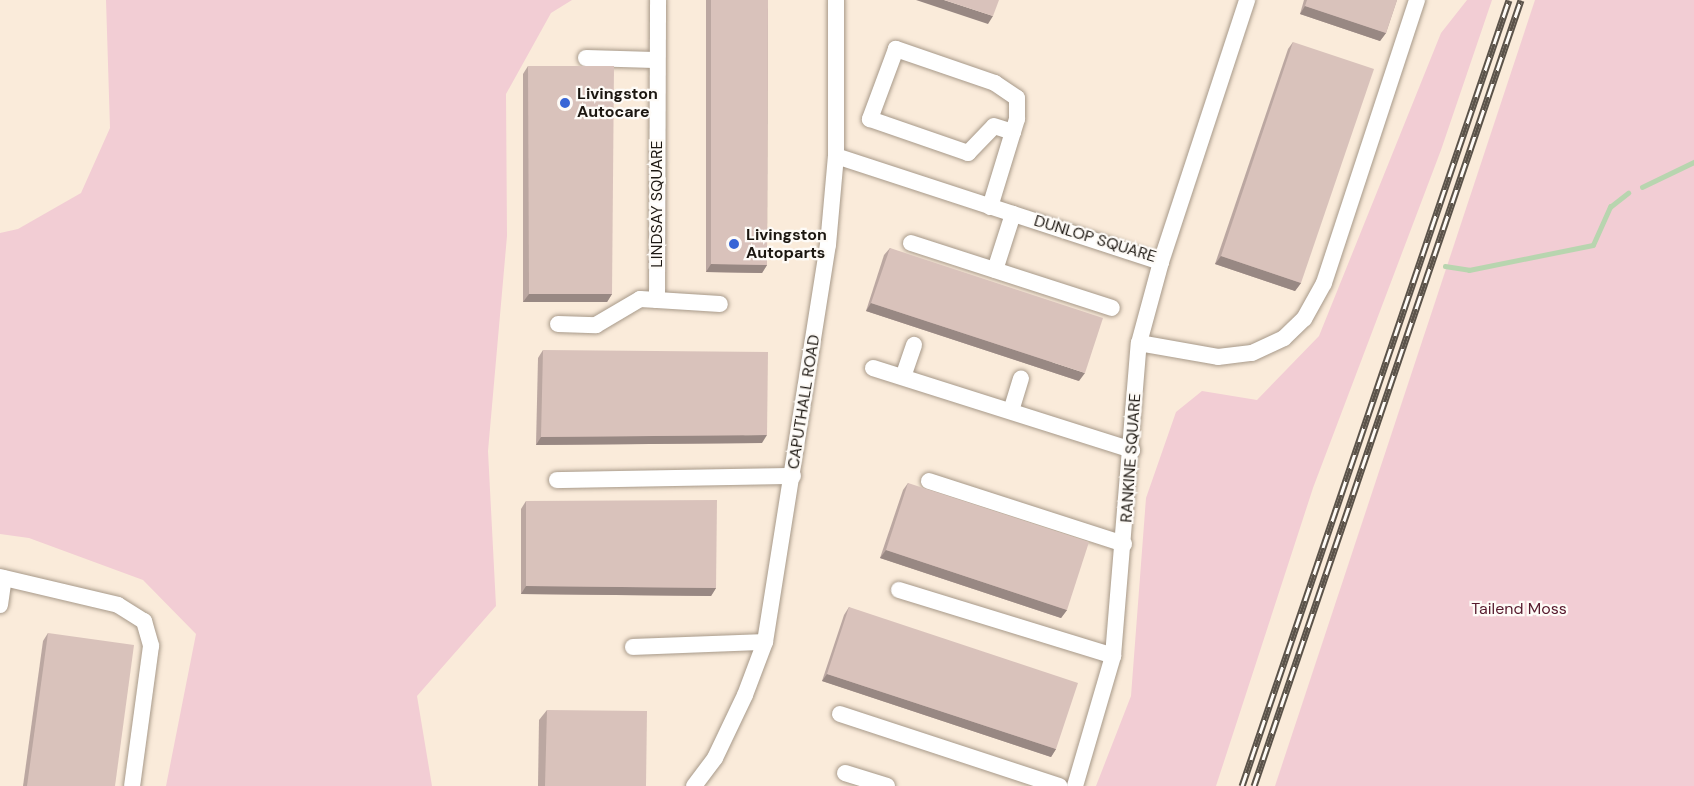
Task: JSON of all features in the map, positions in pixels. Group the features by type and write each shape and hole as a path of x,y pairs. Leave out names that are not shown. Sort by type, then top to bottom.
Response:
{"street":[{"name":"LINDSAY SQUARE","path":"657,300 658,0"},
{"name":"CAPUTHALL ROAD","path":"694,786 715,758 745,695 765,642 828,245 836,156 836,0"},
{"name":"DUNLOP SQUARE","path":"836,156 1161,262 1247,0"},
{"path":"1139,343 1218,357 1252,353 1284,338 1304,319 1324,283 1417,0"},
{"path":"990,207 1013,132 1017,98 995,83 896,49 870,119 968,153 994,126 1013,132"},
{"path":"586,58 656,60"},
{"path":"995,270 1013,214"},
{"path":"911,243 1112,309"},
{"name":"RANKINE SQUARE","path":"1075,786 1113,656 1132,450 1139,343 1161,262"},
{"path":"558,324 596,325 640,299 720,304"},
{"path":"903,377 914,345"},
{"path":"873,368 1132,450"},
{"path":"1011,411 1021,379"},
{"path":"557,480 793,476"},
{"path":"929,481 1124,544"},
{"path":"0,605 2,578 118,605 144,621 151,646 132,786"},
{"path":"899,590 1113,656"},
{"path":"633,647 765,642"},
{"path":"840,714 1059,786"},
{"path":"845,773 886,786"}],"green space":[{"path":"106,0 572,0 551,13 506,94 507,236 488,451 496,606 417,696 432,786 166,786 196,634 143,580 29,538 0,534 0,233 18,229 81,193 110,128"},
{"path":"1467,0 1492,0 1441,150 1313,488 1216,786 1096,786 1131,696 1146,498 1176,412 1202,391 1257,400 1319,336 1441,33"},
{"name":"Tailend Moss","path":"1535,0 1694,0 1694,786 1275,786"}],"building":[{"path":"711,0 768,0 767,265 711,264"},
{"path":"944,0 999,0 993,16"},
{"path":"1307,0 1397,0 1386,33 1305,6"},
{"path":"1293,42 1374,69 1301,283 1221,256"},
{"path":"528,66 614,66 612,294 529,294"},
{"path":"890,248 1103,318 1085,373 871,303"},
{"path":"543,350 768,352 767,435 541,437"},
{"path":"908,483 1089,542 1067,610 886,550"},
{"path":"717,500 716,588 526,586 526,501"},
{"path":"849,607 1078,683 1056,749 827,674"},
{"path":"48,633 134,645 115,786 27,786"},
{"path":"547,710 647,711 646,786 545,786"}],"waterway":[{"path":"1642,187 1694,162"},
{"path":"1445,266 1469,270 1593,245 1610,207 1628,193"}],"railway":[{"path":"1242,786 1509,0"},
{"path":"1254,786 1521,0"}],"place":[{"name":"Livingston Autocare","path":"565,103"},
{"name":"Livingston Autoparts","path":"734,244"}]}
